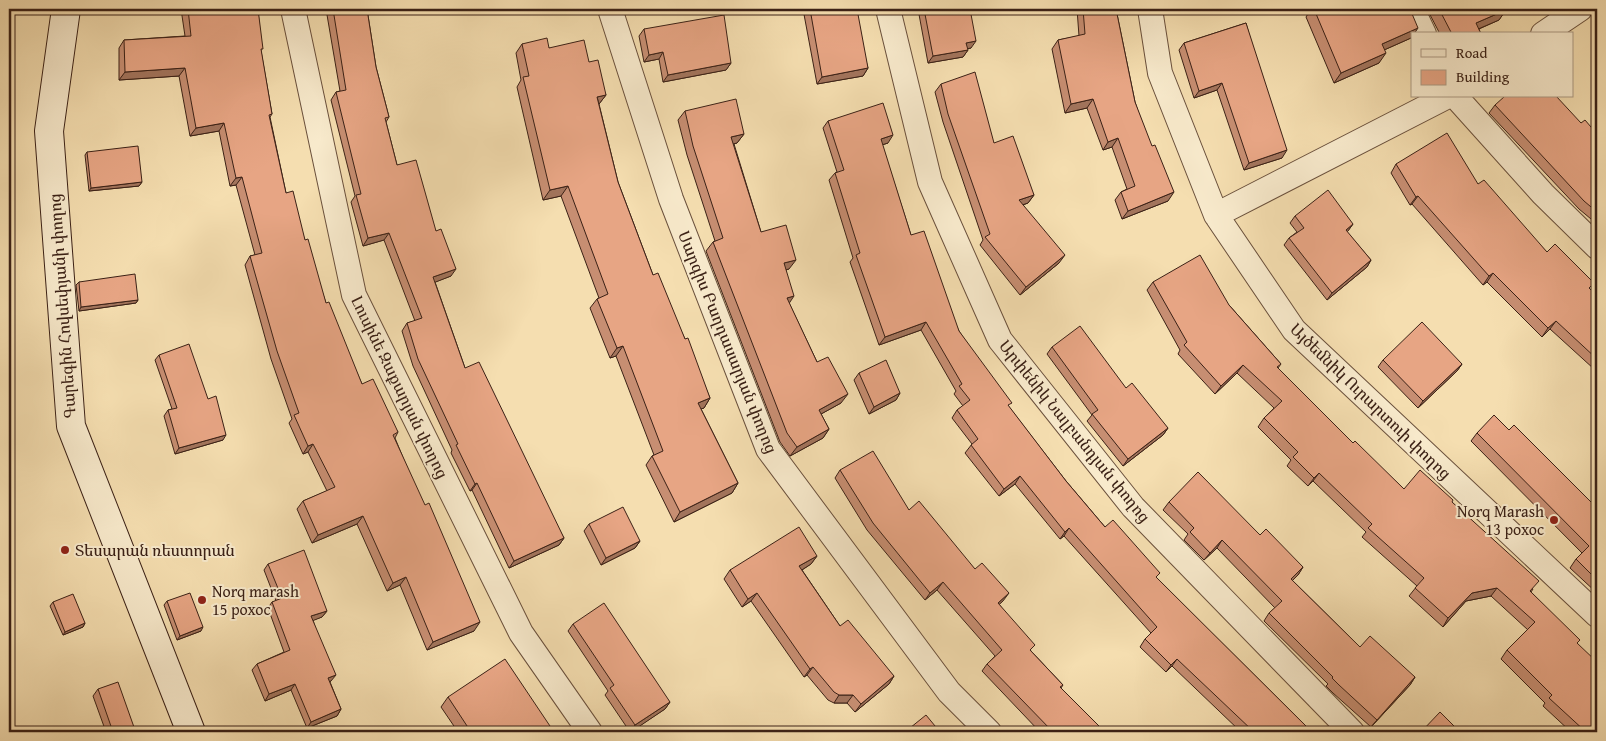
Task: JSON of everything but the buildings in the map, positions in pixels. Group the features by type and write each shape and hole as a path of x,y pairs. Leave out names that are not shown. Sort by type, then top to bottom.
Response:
{"main road":[{"name":"Գարեգին Հովսեփյանի փողոց","path":"66,9 49,132 71,426 191,732"}],"street":[{"name":"Լուսինե Զաքարյան փողոց","path":"293,9 354,295 521,633 590,732"},
{"name":"Սարգիս Բաղդասարյան փողոց","path":"610,9 671,200 768,449 950,692 989,732"},
{"name":"Արփենիկ Նալբանդյան փողոց","path":"888,9 930,182 1000,340 1134,507 1352,732"},
{"name":"Այծեմնիկ Ուրարտուի փողոց","path":"1150,9 1160,73 1216,215 1294,330 1597,615"},
{"path":"1412,9 1423,32"},
{"path":"1546,32 1580,9"},
{"path":"1216,215 1444,98"},
{"path":"1457,98 1543,194 1597,246"}],"place":[{"name":"Norq Marash 13 poxoc","path":"1554,520"},
{"name":"Տեսարան ռեստորան","path":"65,550"},
{"name":"Norq marash 15 poxoc","path":"202,600"}]}
